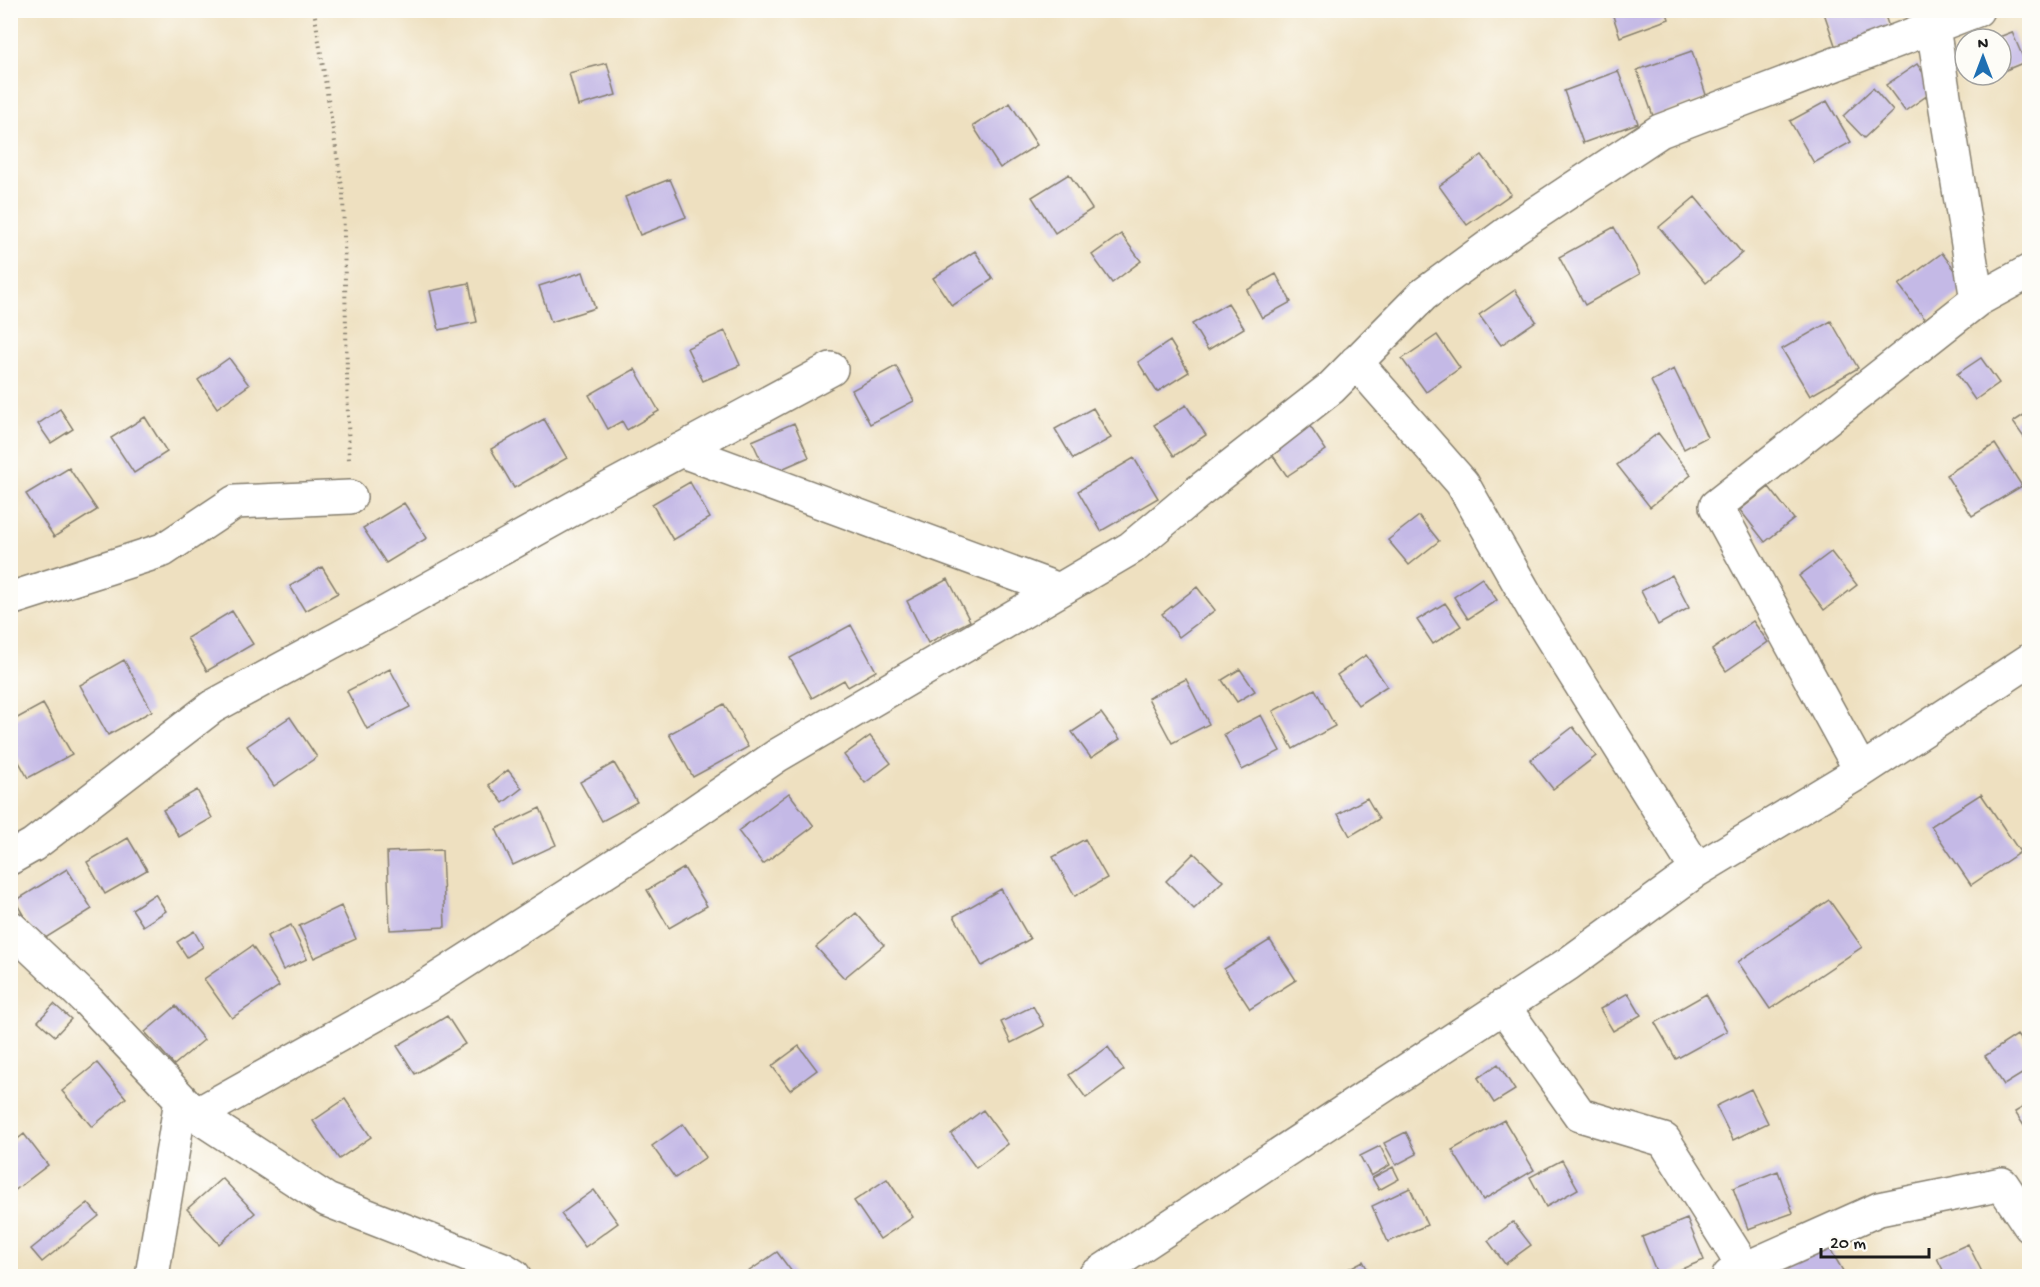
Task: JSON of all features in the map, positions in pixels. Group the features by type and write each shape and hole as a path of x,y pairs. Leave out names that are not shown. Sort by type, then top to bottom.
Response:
{"street":[{"path":"188,1107 430,984 645,846 778,755 1131,548 1198,492 1331,388 1423,294 1517,226 1660,131 1977,10"},
{"path":"1933,27 1977,300"},
{"path":"1861,771 1716,506 1977,300 2030,271"},
{"path":"1356,362 1462,483 1535,611 1698,870"},
{"path":"10,858 33,845 212,707 831,369"},
{"path":"680,450 1059,590"},
{"path":"10,599 163,550 235,502 350,497"},
{"path":"1095,1276 1568,963 1698,870 1861,771 2030,660"},
{"path":"10,927 88,1001 188,1107 327,1200 502,1269 514,1276"},
{"path":"1503,1006 1580,1114 1664,1140 1737,1273 1879,1209 2002,1184 2030,1226"},
{"path":"152,1276 188,1107"}],"path":[{"path":"314,10 344,194 350,497"}],"building":[{"path":"1611,10 1666,10 1669,19 1620,37"},
{"path":"1823,10 1883,10 1890,30 1836,48"},
{"path":"2013,34 2025,62 2013,67"},
{"path":"1692,51 1707,98 1653,116 1637,70"},
{"path":"607,63 616,95 578,106 569,73"},
{"path":"1917,64 1935,90 1905,111 1886,85"},
{"path":"1618,71 1638,123 1583,143 1564,91"},
{"path":"1873,88 1893,111 1864,138 1843,116"},
{"path":"1827,101 1851,142 1814,163 1790,121"},
{"path":"1010,103 1037,145 1000,168 973,126"},
{"path":"1482,155 1511,194 1467,225 1439,186"},
{"path":"1069,174 1092,209 1055,233 1032,197"},
{"path":"670,179 686,217 640,235 625,197"},
{"path":"1695,197 1742,253 1706,283 1659,227"},
{"path":"1614,227 1640,274 1585,305 1559,257"},
{"path":"1121,234 1141,261 1112,283 1092,255"},
{"path":"975,251 993,279 952,306 933,278"},
{"path":"1942,253 1968,287 1925,319 1899,285"},
{"path":"583,272 595,308 551,322 539,286"},
{"path":"1276,274 1291,302 1262,318 1247,290"},
{"path":"469,283 477,322 439,330 430,291"},
{"path":"1515,290 1536,321 1501,345 1479,315"},
{"path":"1228,303 1244,328 1208,350 1192,324"},
{"path":"1831,321 1858,368 1810,396 1782,349"},
{"path":"725,331 740,365 703,381 687,348"},
{"path":"1437,335 1460,368 1426,392 1402,359"},
{"path":"1170,341 1189,372 1157,392 1138,362"},
{"path":"229,358 249,385 217,408 198,380"},
{"path":"1981,358 1999,383 1975,400 1957,374"},
{"path":"896,366 914,401 870,424 852,390"},
{"path":"635,369 659,411 627,430 622,421 608,429 589,395"},
{"path":"1674,369 1707,437 1684,449 1651,381"},
{"path":"1186,405 1206,435 1174,456 1154,425"},
{"path":"1093,408 1111,438 1073,459 1055,429"},
{"path":"60,409 73,429 51,443 38,424"},
{"path":"2030,411 2030,446 2013,422"},
{"path":"1303,416 1326,450 1287,476 1264,443"},
{"path":"145,417 167,452 134,473 111,438"},
{"path":"544,419 567,458 514,488 491,449"},
{"path":"794,423 809,457 768,475 752,441"},
{"path":"1658,433 1691,475 1650,507 1617,465"},
{"path":"1995,444 2022,486 1972,516 1946,475"},
{"path":"1134,458 1158,498 1101,531 1078,491"},
{"path":"69,468 97,510 54,537 26,494"},
{"path":"690,482 710,518 673,540 652,504"},
{"path":"1769,487 1794,519 1765,542 1740,510"},
{"path":"404,503 427,538 386,563 363,528"},
{"path":"1419,516 1439,541 1409,565 1388,540"},
{"path":"1831,552 1857,585 1824,610 1799,576"},
{"path":"322,567 338,593 305,611 290,586"},
{"path":"1672,575 1689,608 1658,625 1641,591"},
{"path":"1482,578 1497,600 1468,619 1454,597"},
{"path":"948,579 970,621 928,643 907,601"},
{"path":"1197,587 1215,610 1179,637 1162,614"},
{"path":"1445,603 1461,626 1433,644 1417,620"},
{"path":"232,611 253,644 207,671 187,638"},
{"path":"1753,621 1768,642 1726,671 1712,650"},
{"path":"851,625 876,671 848,687 844,680 812,698 790,658"},
{"path":"1366,655 1387,686 1358,705 1337,675"},
{"path":"124,660 152,711 108,735 80,685"},
{"path":"390,669 410,707 367,729 347,691"},
{"path":"1240,669 1255,691 1237,702 1222,680"},
{"path":"1186,679 1209,724 1172,743 1148,698"},
{"path":"1315,689 1335,726 1293,749 1273,711"},
{"path":"43,704 72,754 28,778 10,746 10,722"},
{"path":"724,704 748,747 693,777 669,734"},
{"path":"1101,713 1120,739 1091,758 1072,732"},
{"path":"1261,715 1280,751 1242,770 1224,734"},
{"path":"290,717 317,757 274,786 247,746"},
{"path":"1573,727 1596,756 1553,789 1530,760"},
{"path":"870,736 891,763 865,783 844,755"},
{"path":"614,763 637,802 602,821 580,782"},
{"path":"508,770 522,788 503,803 489,785"},
{"path":"197,790 212,818 179,837 163,810"},
{"path":"789,793 814,826 763,864 738,831"},
{"path":"1981,794 2020,852 1971,885 1931,826"},
{"path":"1367,798 1379,819 1350,836 1338,814"},
{"path":"540,808 556,845 513,865 496,829"},
{"path":"128,838 147,870 105,894 87,862"},
{"path":"1085,839 1107,878 1075,896 1053,857"},
{"path":"442,850 445,927 390,930 387,852"},
{"path":"1194,853 1223,881 1194,909 1166,881"},
{"path":"684,868 707,906 669,928 647,890"},
{"path":"67,869 92,909 39,942 15,901"},
{"path":"1001,889 1030,939 982,966 954,916"},
{"path":"155,894 166,911 143,926 132,909"},
{"path":"1829,900 1862,947 1770,1009 1738,962"},
{"path":"341,906 356,939 314,958 299,926"},
{"path":"856,913 884,945 844,978 816,947"},
{"path":"291,925 307,959 283,970 267,936"},
{"path":"194,931 203,947 187,957 177,942"},
{"path":"1270,940 1296,980 1250,1009 1224,969"},
{"path":"252,946 279,986 232,1018 204,979"},
{"path":"1628,993 1641,1015 1613,1031 1600,1009"},
{"path":"1706,994 1727,1031 1676,1059 1655,1023"},
{"path":"54,1004 71,1019 55,1036 38,1021"},
{"path":"176,1006 204,1040 174,1065 145,1032"},
{"path":"1033,1006 1044,1026 1011,1043 1001,1022"},
{"path":"447,1016 465,1044 415,1074 397,1046"},
{"path":"2017,1035 2030,1053 2030,1069 2004,1085 1985,1056"},
{"path":"799,1046 817,1070 790,1090 772,1066"},
{"path":"1108,1047 1124,1070 1086,1098 1069,1075"},
{"path":"97,1063 126,1098 92,1127 62,1091"},
{"path":"1498,1064 1515,1090 1494,1103 1478,1078"},
{"path":"1751,1089 1768,1123 1733,1140 1716,1106"},
{"path":"345,1099 371,1137 339,1159 313,1121"},
{"path":"2030,1103 2030,1135 2015,1112"},
{"path":"983,1110 1008,1144 976,1168 951,1134"},
{"path":"1504,1120 1534,1170 1483,1200 1452,1150"},
{"path":"683,1124 706,1157 675,1178 652,1146"},
{"path":"1406,1132 1417,1154 1396,1165 1384,1143"},
{"path":"24,1134 48,1165 14,1191 10,1187 10,1145"},
{"path":"1380,1146 1390,1165 1371,1176 1360,1156"},
{"path":"1562,1160 1578,1189 1546,1207 1530,1177"},
{"path":"1393,1167 1399,1179 1379,1190 1372,1178"},
{"path":"1778,1171 1793,1213 1748,1229 1733,1188"},
{"path":"222,1178 255,1213 219,1244 187,1209"},
{"path":"887,1179 913,1217 880,1239 854,1201"},
{"path":"1410,1188 1427,1225 1388,1242 1372,1206"},
{"path":"594,1190 618,1223 585,1247 561,1214"},
{"path":"88,1203 99,1216 42,1262 31,1249"},
{"path":"1687,1219 1704,1260 1664,1276 1658,1276 1642,1237"},
{"path":"1513,1222 1531,1245 1505,1264 1488,1241"},
{"path":"1826,1242 1846,1276 1784,1276 1780,1270"},
{"path":"1968,1244 1984,1276 1946,1276 1937,1258"},
{"path":"777,1252 795,1276 742,1276"},
{"path":"1363,1261 1371,1276 1344,1276 1342,1272"}]}
